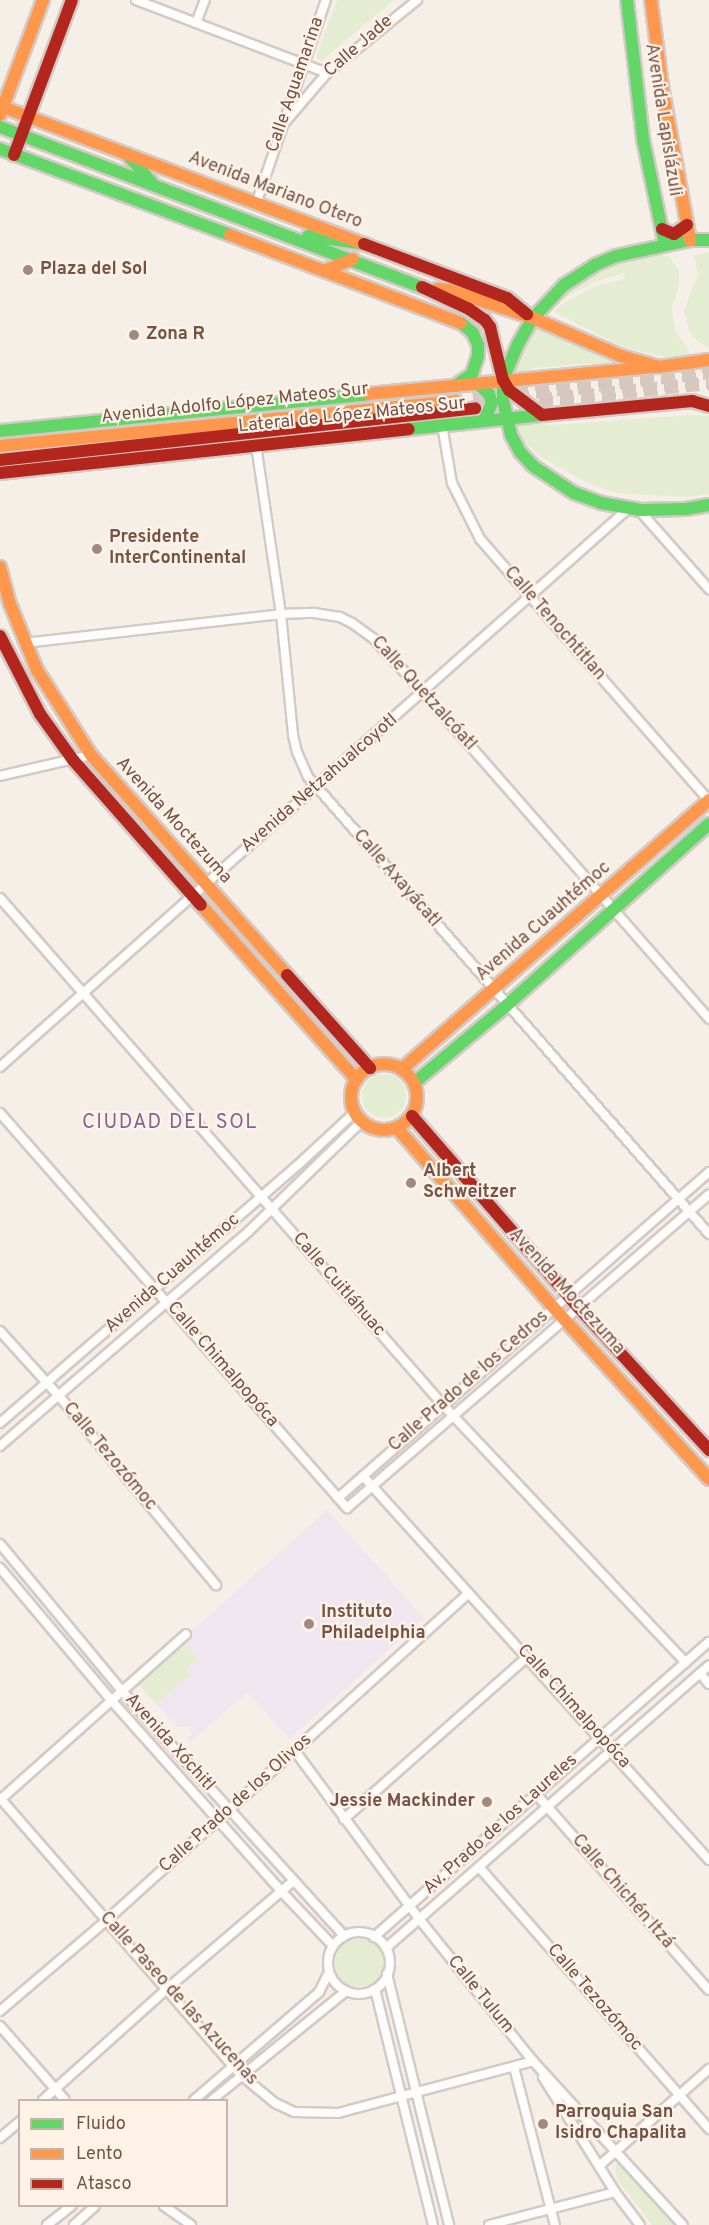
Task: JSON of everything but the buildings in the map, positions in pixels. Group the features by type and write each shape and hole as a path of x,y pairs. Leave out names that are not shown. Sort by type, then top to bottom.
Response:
{"main road":[{"path":"1,110 43,0"},
{"path":"14,155 72,0"},
{"name":"Avenida Lapislázuli","path":"627,0 643,139 665,245"},
{"name":"Avenida Lapislázuli","path":"651,0 662,86 690,240"},
{"name":"Avenida Mariano Otero","path":"1,110 28,117 507,298 533,318"},
{"name":"Avenida Mariano Otero","path":"0,127 286,233 423,287 469,309 485,320 490,327 503,380 518,398 542,415"},
{"path":"0,149 424,306 464,324 476,341 478,349 474,370 454,387"},
{"path":"127,154 154,184"},
{"path":"662,229 674,234 687,225"},
{"path":"286,233 365,244"},
{"path":"709,240 690,240 616,256 588,269 550,297 533,318 511,356 503,380 505,418 520,452 532,466 574,493 601,503 634,509 686,509 709,505"},
{"path":"326,270 353,259"},
{"name":"Avenida Mariano Otero","path":"423,287 449,290 533,318 621,356 659,367"},
{"path":"424,306 469,309"},
{"name":"Lateral de López Mateos Sur","path":"0,431 454,387 503,380 659,367 709,360"},
{"path":"478,384 486,390 492,403 484,420"},
{"name":"Lateral de López Mateos Sur","path":"0,472 442,424 709,399"},
{"path":"692,401 709,406"},
{"name":"Avenida Adolfo López Mateos Sur","path":"0,446 474,404 0,460"},
{"name":"Avenida Moctezuma","path":"0,567 24,643 56,704 91,755 370,1068"},
{"name":"Avenida Moctezuma","path":"1,642 40,714 73,760 357,1080"},
{"name":"Avenida Cuauhtémoc","path":"402,1070 709,801"},
{"name":"Avenida Cuauhtémoc","path":"414,1083 506,1006 709,824"},
{"path":"383,1064 402,1070 414,1083 417,1100 412,1116 397,1128 379,1130 359,1117 352,1098 357,1080 370,1068 383,1064"},
{"name":"Avenida Moctezuma","path":"412,1116 579,1308 709,1450"},
{"name":"Avenida Moctezuma","path":"397,1128 554,1308 709,1479"}],"street":[{"path":"136,0 327,73"},
{"path":"196,23 205,0"},
{"name":"Calle Aguamarina","path":"256,204 326,0"},
{"name":"Calle Jade","path":"282,126 327,73 417,0"},
{"name":"Calle Tenochtitlan","path":"442,424 452,483 480,538 709,801"},
{"name":"Calle Axayácatl","path":"256,445 281,614 295,744 302,765 315,788 709,1234"},
{"path":"601,503 611,516 611,524"},
{"path":"634,509 709,589"},
{"name":"Avenida Netzahualcoyotl","path":"0,1067 424,693 611,524 634,509"},
{"name":"Calle Quetzalcóatl","path":"24,643 281,614 314,613 340,617 352,623 374,639 424,693 709,1019"},
{"path":"0,776 91,755"},
{"name":"Calle Cuitláhuac","path":"0,898 443,1405 686,1663"},
{"name":"Calle Chimalpopóca","path":"0,1113 347,1508"},
{"name":"Avenida Cuauhtémoc","path":"0,1423 261,1197 359,1117"},
{"name":"Avenida Cuauhtémoc","path":"0,1446 272,1210 359,1117"},
{"name":"Calle Prado de los Cedros","path":"338,1498 709,1172"},
{"name":"Calle Prado de los Cedros","path":"347,1508 709,1194"},
{"name":"Calle Tezozómoc","path":"0,1330 48,1383 216,1585"},
{"name":"Calle Chimalpopóca","path":"363,1476 601,1737 709,1860"},
{"name":"Avenida Xóchitl","path":"0,1544 122,1691 292,1882 344,1936"},
{"name":"Avenida Xóchitl","path":"0,1568 111,1700 333,1946"},
{"name":"Calle Prado de los Olivos","path":"0,2011 108,1920 470,1593"},
{"path":"0,1799 186,1634"},
{"name":"Av. Prado de los Laureles","path":"374,1937 709,1642"},
{"path":"344,1819 528,1657"},
{"name":"Av. Prado de los Laureles","path":"386,1948 709,1665"},
{"path":"700,1673 709,1684"},
{"name":"Calle Tulum","path":"295,1751 410,1907 533,2061 617,2150 683,2225"},
{"name":"Calle Chichén Itzá","path":"536,1794 709,1990"},
{"name":"Calle Paseo de las Azucenas","path":"0,1799 242,2075 274,2103 294,2112 338,2113 533,2061"},
{"name":"Calle Tezozómoc","path":"479,1867 709,2129"},
{"path":"44,2099 168,1988 292,1882"},
{"path":"195,2099 319,1992 329,1972 329,1956 333,1946 344,1936 363,1933 374,1937 386,1948 389,1958 387,1974 449,2225"},
{"path":"329,1972 336,1983 346,1991 364,1993 375,1989 387,1974"},
{"path":"375,1989 433,2225"},
{"path":"213,2099 346,1991"},
{"path":"0,2026 63,2099"},
{"path":"533,2061 598,2166 640,2225"},
{"path":"514,2067 555,2225"},
{"path":"598,2166 709,2069"},
{"path":"0,2138 18,2123"},
{"path":"489,2225 615,2192"},
{"path":"47,2225 69,2207"},
{"path":"74,2225 93,2207"},
{"path":"167,2207 191,2225"}],"shaded area":[{"name":"Instituto Philadelphia","path":"327,1510 424,1618 289,1739 247,1692 191,1742 187,1738 192,1733 187,1727 177,1727 136,1681"}],"green space":[{"path":"337,0 394,0 321,61 316,58"},
{"path":"709,252 709,348 697,341 689,331 684,310 698,275 694,256"},
{"path":"643,254 660,254 669,257 679,270 679,284 672,308 675,331 689,350 687,355 665,357 623,347 554,312 562,304 596,286 625,279 624,273 594,282 550,307 594,272"},
{"path":"537,327 618,362 618,365 607,368 592,363 533,368 518,376 513,375 512,370 524,344"},
{"path":"691,415 709,416 709,494 688,497 617,493 587,483 538,455 521,439 518,429 518,421 552,425"},
{"path":"384,1074 400,1080 406,1096 400,1112 384,1118 368,1112 362,1096 368,1080"},
{"path":"183,1640 198,1658 185,1669 190,1675 156,1704 136,1681"},
{"path":"359,1939 376,1946 383,1963 376,1980 359,1987 342,1980 335,1963 342,1946"},
{"path":"620,2161 676,2225 652,2225 617,2179 615,2165"}],"tunnel":[{"path":"473,399 709,372"},
{"path":"518,403 709,383"}],"traffic: fast":[{"path":"627,0 643,139 665,245"},
{"path":"0,127 422,287"},
{"path":"0,149 230,235"},
{"path":"127,154 152,183"},
{"path":"308,236 365,244"},
{"path":"709,240 690,240 616,256 595,265 564,285 533,318 518,344 503,380 503,400 511,435 520,452 533,466 574,493 601,503 639,510 686,509 709,505"},
{"path":"455,386 472,374 478,356 478,345 473,333 461,323"},
{"path":"478,384 489,394 492,403 484,420"},
{"path":"0,431 368,394"},
{"path":"409,429 542,415"},
{"path":"414,1083 506,1006 709,824"}],"traffic: slow":[{"path":"0,115 43,0"},
{"path":"651,0 662,86 690,240"},
{"path":"0,106 364,244"},
{"path":"230,235 461,323"},
{"path":"326,270 353,259"},
{"path":"437,289 449,290 533,318 621,356 659,367 709,360"},
{"path":"368,394 655,367"},
{"path":"0,446 456,401"},
{"path":"0,567 10,604 37,670 91,755 287,975"},
{"path":"402,1069 709,800"},
{"path":"201,905 357,1080"},
{"path":"384,1064 397,1067 407,1074 414,1084 417,1097 414,1110 407,1120 397,1127 384,1130 371,1127 361,1120 354,1110 351,1097 354,1084 361,1074 371,1067 384,1064"},
{"path":"397,1128 554,1308 709,1479"}],"traffic: jam":[{"path":"14,155 72,0"},
{"path":"662,229 674,234 687,225"},
{"path":"364,244 507,298 527,314"},
{"path":"422,287 469,309 485,320 490,327 503,380 509,390 542,415 692,401 709,406"},
{"path":"0,460 475,408"},
{"path":"0,473 409,429"},
{"path":"0,636 40,714 73,760 201,905"},
{"path":"287,975 370,1068"},
{"path":"412,1116 579,1308 709,1450"}],"place":[{"name":"Plaza del Sol","path":"28,270"},
{"name":"Zona R","path":"134,335"},
{"name":"Presidente InterContinental","path":"97,549"},
{"name":"Albert Schweitzer","path":"411,1183"},
{"name":"Instituto Philadelphia","path":"309,1624"},
{"name":"Jessie Mackinder","path":"487,1802"},
{"name":"Parroquia San Isidro Chapalita","path":"543,2124"}],"district":[{"name":"CIUDAD DEL SOL","path":"170,1123"}]}
